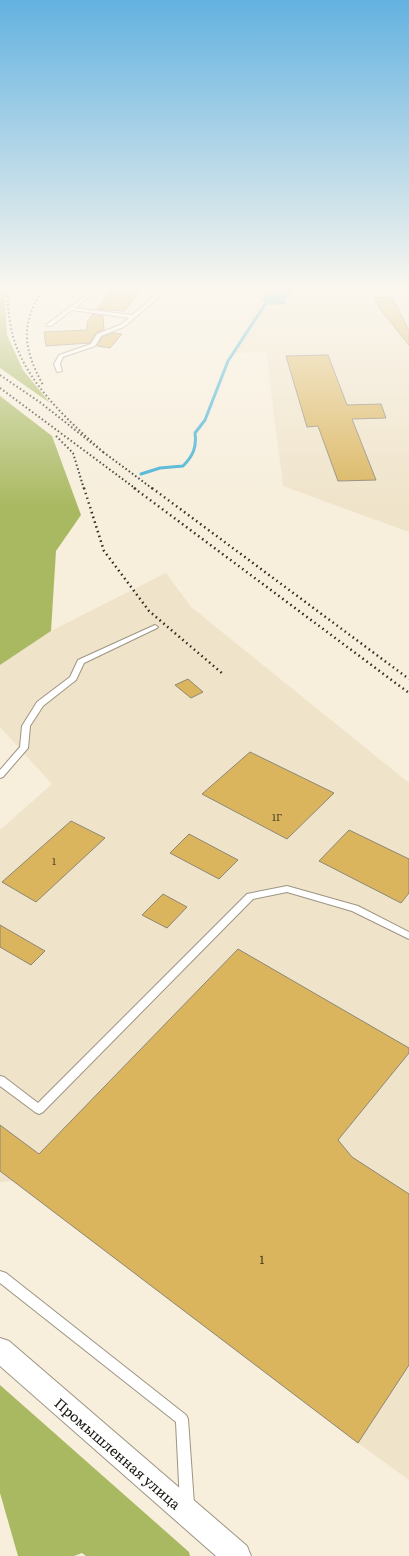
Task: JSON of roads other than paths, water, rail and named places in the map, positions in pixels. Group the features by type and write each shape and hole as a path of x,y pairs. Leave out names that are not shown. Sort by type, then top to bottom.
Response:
{"street":[{"name":"Промышленная улица","path":"0,1350 237,1556"}],"lane":[{"path":"58,362 57,364 59,371"},
{"path":"0,775 24,748 26,726 40,704 73,678 81,662 155,627"},
{"path":"0,1080 39,1109 250,896 287,889 355,908 409,936"},
{"path":"0,1277 182,1419 188,1513"}],"waterway":[{"path":"141,474 160,468 183,466 189,459 195,447 195,433 205,420 228,362"}],"railway":[{"path":"24,362 40,388 51,402 103,452"},
{"path":"32,362 43,385"},
{"path":"0,375 41,403 103,452"},
{"path":"0,388 136,489"},
{"path":"56,436 73,453 84,489"},
{"path":"103,452 153,489"},
{"path":"84,488 104,551 149,611 223,674"},
{"path":"134,488 409,693"},
{"path":"152,488 409,679"}]}
